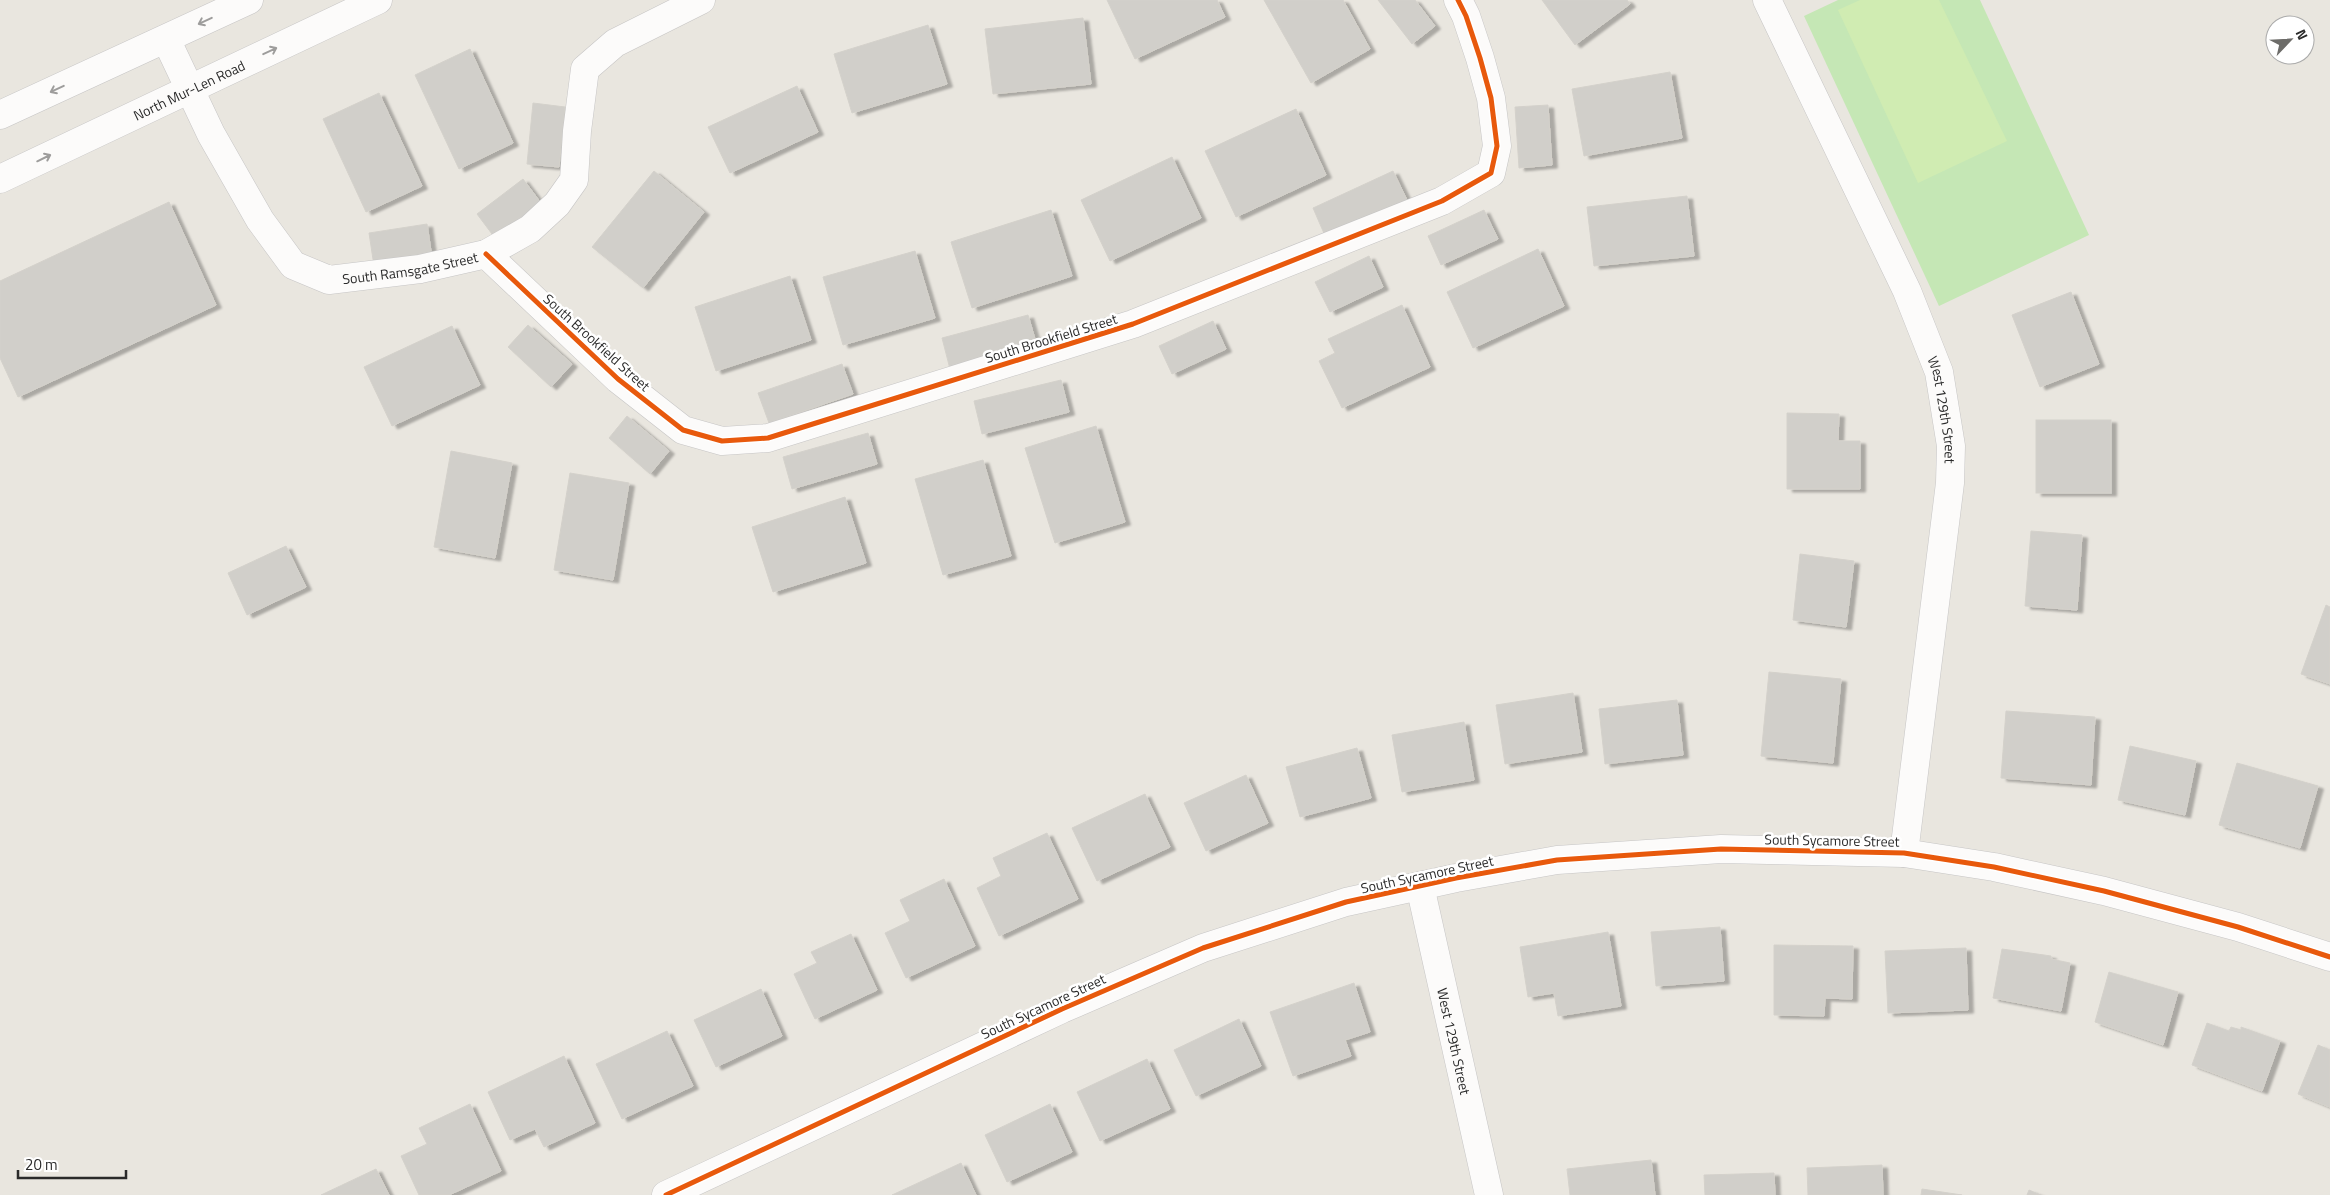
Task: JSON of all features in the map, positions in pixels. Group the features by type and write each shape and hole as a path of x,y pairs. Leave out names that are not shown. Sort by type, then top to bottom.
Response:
{"street":[{"path":"0,115 249,0"},
{"name":"North Mur-Len Road","path":"0,179 378,0"},
{"name":"South Ramsgate Street","path":"166,39 211,134 260,220 293,265 329,280 420,269 486,254 530,229 557,204 574,180 577,130 585,69 615,43 701,0"},
{"name":"South Brookfield Street","path":"486,254 618,380 683,430 722,441 768,438 1133,324 1442,201 1491,173 1497,146 1491,98 1466,16 1458,0"},
{"name":"West 129th Street","path":"1767,0 1907,290 1939,372 1951,446 1950,482 1904,853"},
{"name":"South Sycamore Street","path":"666,1195 1062,1009 1203,948 1346,902 1557,860 1711,850 1904,853 1994,868 2104,891 2238,927 2330,957"},
{"name":"West 129th Street","path":"1420,886 1489,1195"}],"green space":[{"path":"1838,0 1980,0 2089,235 1939,306 1804,16"},
{"path":"1860,0 1939,0 2007,141 1918,183 1838,10"}],"building":[{"path":"1107,0 1217,0 1225,17 1135,59"},
{"path":"1264,0 1343,0 1370,49 1311,83"},
{"path":"1378,0 1415,0 1435,26 1412,44"},
{"path":"1542,0 1627,0 1630,4 1575,45"},
{"path":"1083,18 1091,84 993,94 985,29"},
{"path":"928,25 947,84 852,113 834,54"},
{"path":"470,49 513,143 459,169 415,75"},
{"path":"1670,72 1682,138 1584,156 1572,89"},
{"path":"797,86 818,132 730,173 708,127"},
{"path":"379,93 422,186 366,212 323,119"},
{"path":"533,103 565,107 559,167 527,164"},
{"path":"1548,105 1552,165 1519,168 1515,107"},
{"path":"1296,109 1326,175 1236,217 1205,151"},
{"path":"1172,157 1201,218 1110,261 1081,200"},
{"path":"654,171 704,212 643,288 592,247"},
{"path":"1393,171 1407,200 1326,238 1313,208"},
{"path":"523,179 544,207 498,242 477,214"},
{"path":"1687,196 1694,256 1594,266 1587,207"},
{"path":"169,202 216,305 18,397 0,358 0,281"},
{"path":"1051,210 1072,276 972,308 951,242"},
{"path":"1484,210 1498,239 1441,265 1428,236"},
{"path":"427,224 432,258 374,266 369,233"},
{"path":"1538,249 1564,306 1473,348 1447,292"},
{"path":"915,251 935,318 843,345 823,277"},
{"path":"1369,256 1383,287 1330,312 1315,282"},
{"path":"790,276 811,340 716,371 695,307"},
{"path":"2071,292 2099,364 2040,387 2012,315"},
{"path":"1402,305 1430,367 1342,408 1319,361 1335,353 1328,339"},
{"path":"1028,315 1037,346 950,369 942,338"},
{"path":"1213,321 1226,349 1172,374 1159,346"},
{"path":"528,325 572,364 551,387 508,347"},
{"path":"452,326 480,385 392,426 364,367"},
{"path":"842,364 853,394 769,423 758,393"},
{"path":"1061,380 1069,412 982,434 974,401"},
{"path":"1787,413 1839,414 1838,441 1860,441 1860,489 1787,489"},
{"path":"627,416 669,451 650,474 609,438"},
{"path":"2036,420 2111,420 2111,493 2036,493"},
{"path":"1096,426 1125,522 1055,543 1025,448"},
{"path":"868,433 877,464 792,489 783,457"},
{"path":"451,451 512,463 495,558 434,547"},
{"path":"983,460 1011,556 943,575 915,479"},
{"path":"570,473 629,483 613,580 554,570"},
{"path":"845,497 866,563 773,592 752,527"},
{"path":"2031,531 2082,535 2077,610 2025,606"},
{"path":"286,546 306,587 247,615 228,573"},
{"path":"1800,554 1854,561 1846,627 1793,620"},
{"path":"2326,605 2330,607 2330,684 2301,674"},
{"path":"1769,672 1841,679 1833,763 1761,756"},
{"path":"1573,693 1582,752 1505,764 1496,705"},
{"path":"1677,700 1683,755 1605,764 1599,709"},
{"path":"2006,711 2095,717 2091,785 2001,778"},
{"path":"1464,722 1474,780 1402,792 1392,735"},
{"path":"2130,746 2196,761 2185,815 2118,800"},
{"path":"1357,748 1371,798 1300,817 1286,767"},
{"path":"2237,763 2318,786 2300,848 2219,825"},
{"path":"1246,775 1268,823 1206,851 1184,803"},
{"path":"1145,794 1170,847 1097,881 1072,828"},
{"path":"1047,833 1078,899 999,936 977,888 1001,876 993,858"},
{"path":"944,879 975,946 906,978 885,933 910,921 900,900"},
{"path":"1720,927 1724,981 1656,986 1651,932"},
{"path":"1608,932 1621,1006 1558,1016 1554,993 1528,997 1520,947"},
{"path":"851,934 877,990 815,1019 794,974 817,963 811,952"},
{"path":"1774,945 1853,946 1852,999 1825,998 1824,1016 1774,1015"},
{"path":"1966,948 1968,1010 1888,1013 1885,951"},
{"path":"2002,949 2051,956 2051,959 2070,963 2061,1011 1993,998"},
{"path":"2109,972 2178,992 2163,1045 2095,1022"},
{"path":"1354,983 1370,1032 1345,1040 1351,1056 1293,1076 1270,1012"},
{"path":"761,989 782,1036 716,1067 694,1020"},
{"path":"1239,1019 1261,1066 1196,1096 1174,1050"},
{"path":"2207,1023 2229,1031 2231,1027 2241,1030 2241,1027 2280,1041 2262,1091 2192,1065"},
{"path":"667,1031 693,1086 622,1119 596,1064"},
{"path":"2318,1045 2330,1050 2330,1107 2298,1094"},
{"path":"564,1056 595,1123 544,1147 535,1129 510,1140 488,1092"},
{"path":"1147,1059 1170,1109 1100,1141 1077,1092"},
{"path":"470,1104 501,1171 449,1195 419,1195 401,1156 427,1144 419,1128"},
{"path":"1050,1104 1072,1152 1007,1182 985,1135"},
{"path":"1651,1160 1655,1195 1570,1195 1567,1169"},
{"path":"961,1163 976,1195 892,1195"},
{"path":"1882,1165 1883,1195 1808,1195 1807,1168"},
{"path":"376,1169 389,1195 321,1195"},
{"path":"1774,1173 1775,1195 1705,1195 1704,1175"},
{"path":"1922,1189 1962,1195 1921,1195"},
{"path":"2029,1190 2041,1195 2027,1195"}],"cycle path":[{"path":"486,254 618,379 683,430 722,441 768,438 1133,324 1442,201 1491,173 1497,146 1491,98 1466,16 1458,0"},
{"path":"666,1195 1062,1009 1203,948 1346,902 1456,878 1557,860 1721,849 1904,853 1994,867 2104,891 2238,927 2330,957"}]}
